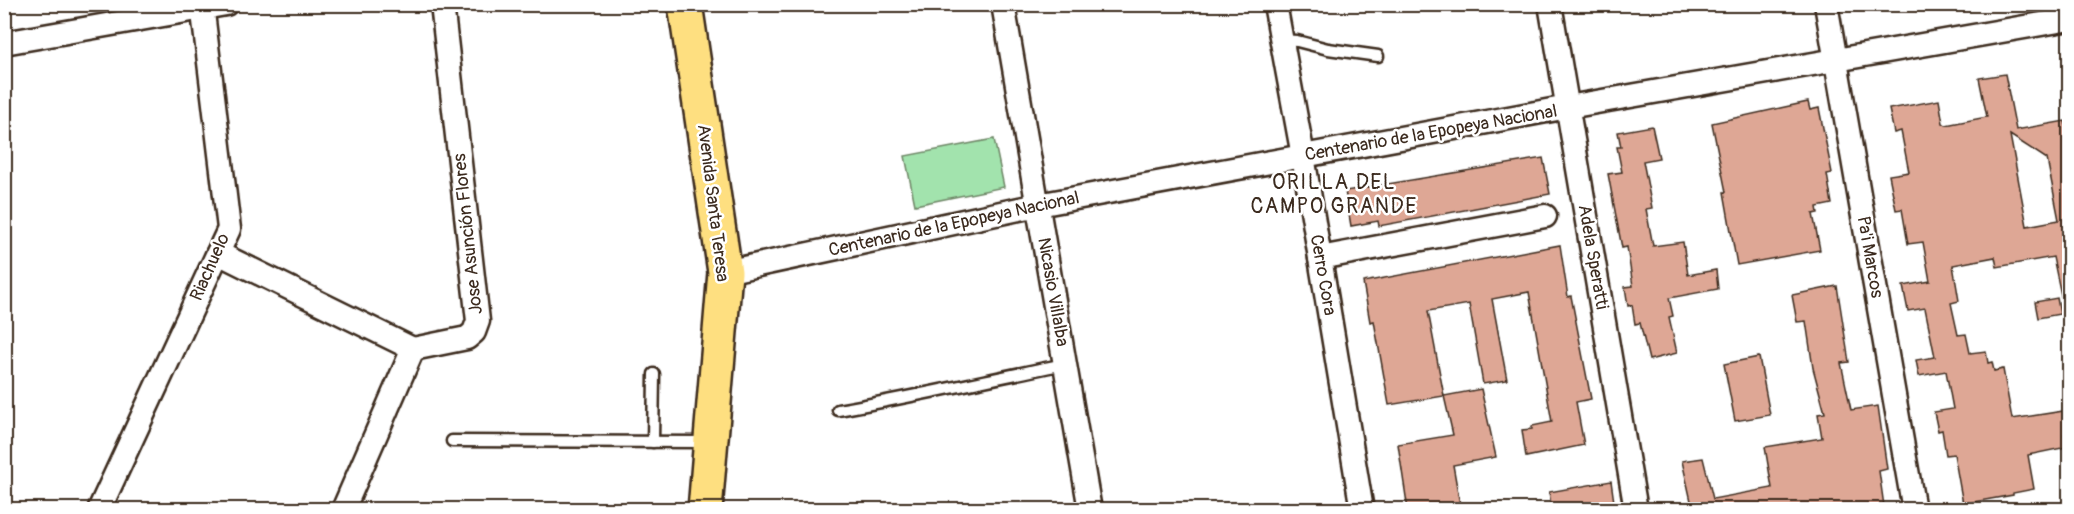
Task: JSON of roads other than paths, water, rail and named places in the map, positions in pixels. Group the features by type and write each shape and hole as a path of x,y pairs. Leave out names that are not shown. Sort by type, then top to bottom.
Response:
{"main road":[{"name":"Avenida Santa Teresa","path":"685,4 725,272 705,510"}],"street":[{"path":"4,43 226,4"},
{"name":"Jose Asunción Flores","path":"414,349 467,338 474,332 478,321 442,4"},
{"name":"Nicasio Villalba","path":"1003,4 1090,510"},
{"name":"Cerro Cora","path":"1275,4 1303,156 1362,510"},
{"name":"Adela Speratti","path":"1550,4 1636,510"},
{"name":"Pa'i Marcos","path":"1826,4 1914,510"},
{"name":"Riachuelo","path":"99,510 229,229 202,7"},
{"name":"Centenario de la Epopeya Nacional","path":"725,272 1038,205 1568,107 2070,19"},
{"path":"1320,258 1545,216"},
{"path":"218,253 414,349 343,510"}],"lane":[{"path":"1281,40 1297,40 1328,49 1378,56"},
{"path":"838,410 905,399 969,383 1065,364"},
{"path":"653,442 654,374"},
{"path":"452,441 711,442"}],"district":[{"name":"ORILLA DEL CAMPO GRANDE","path":"1334,194"}]}
